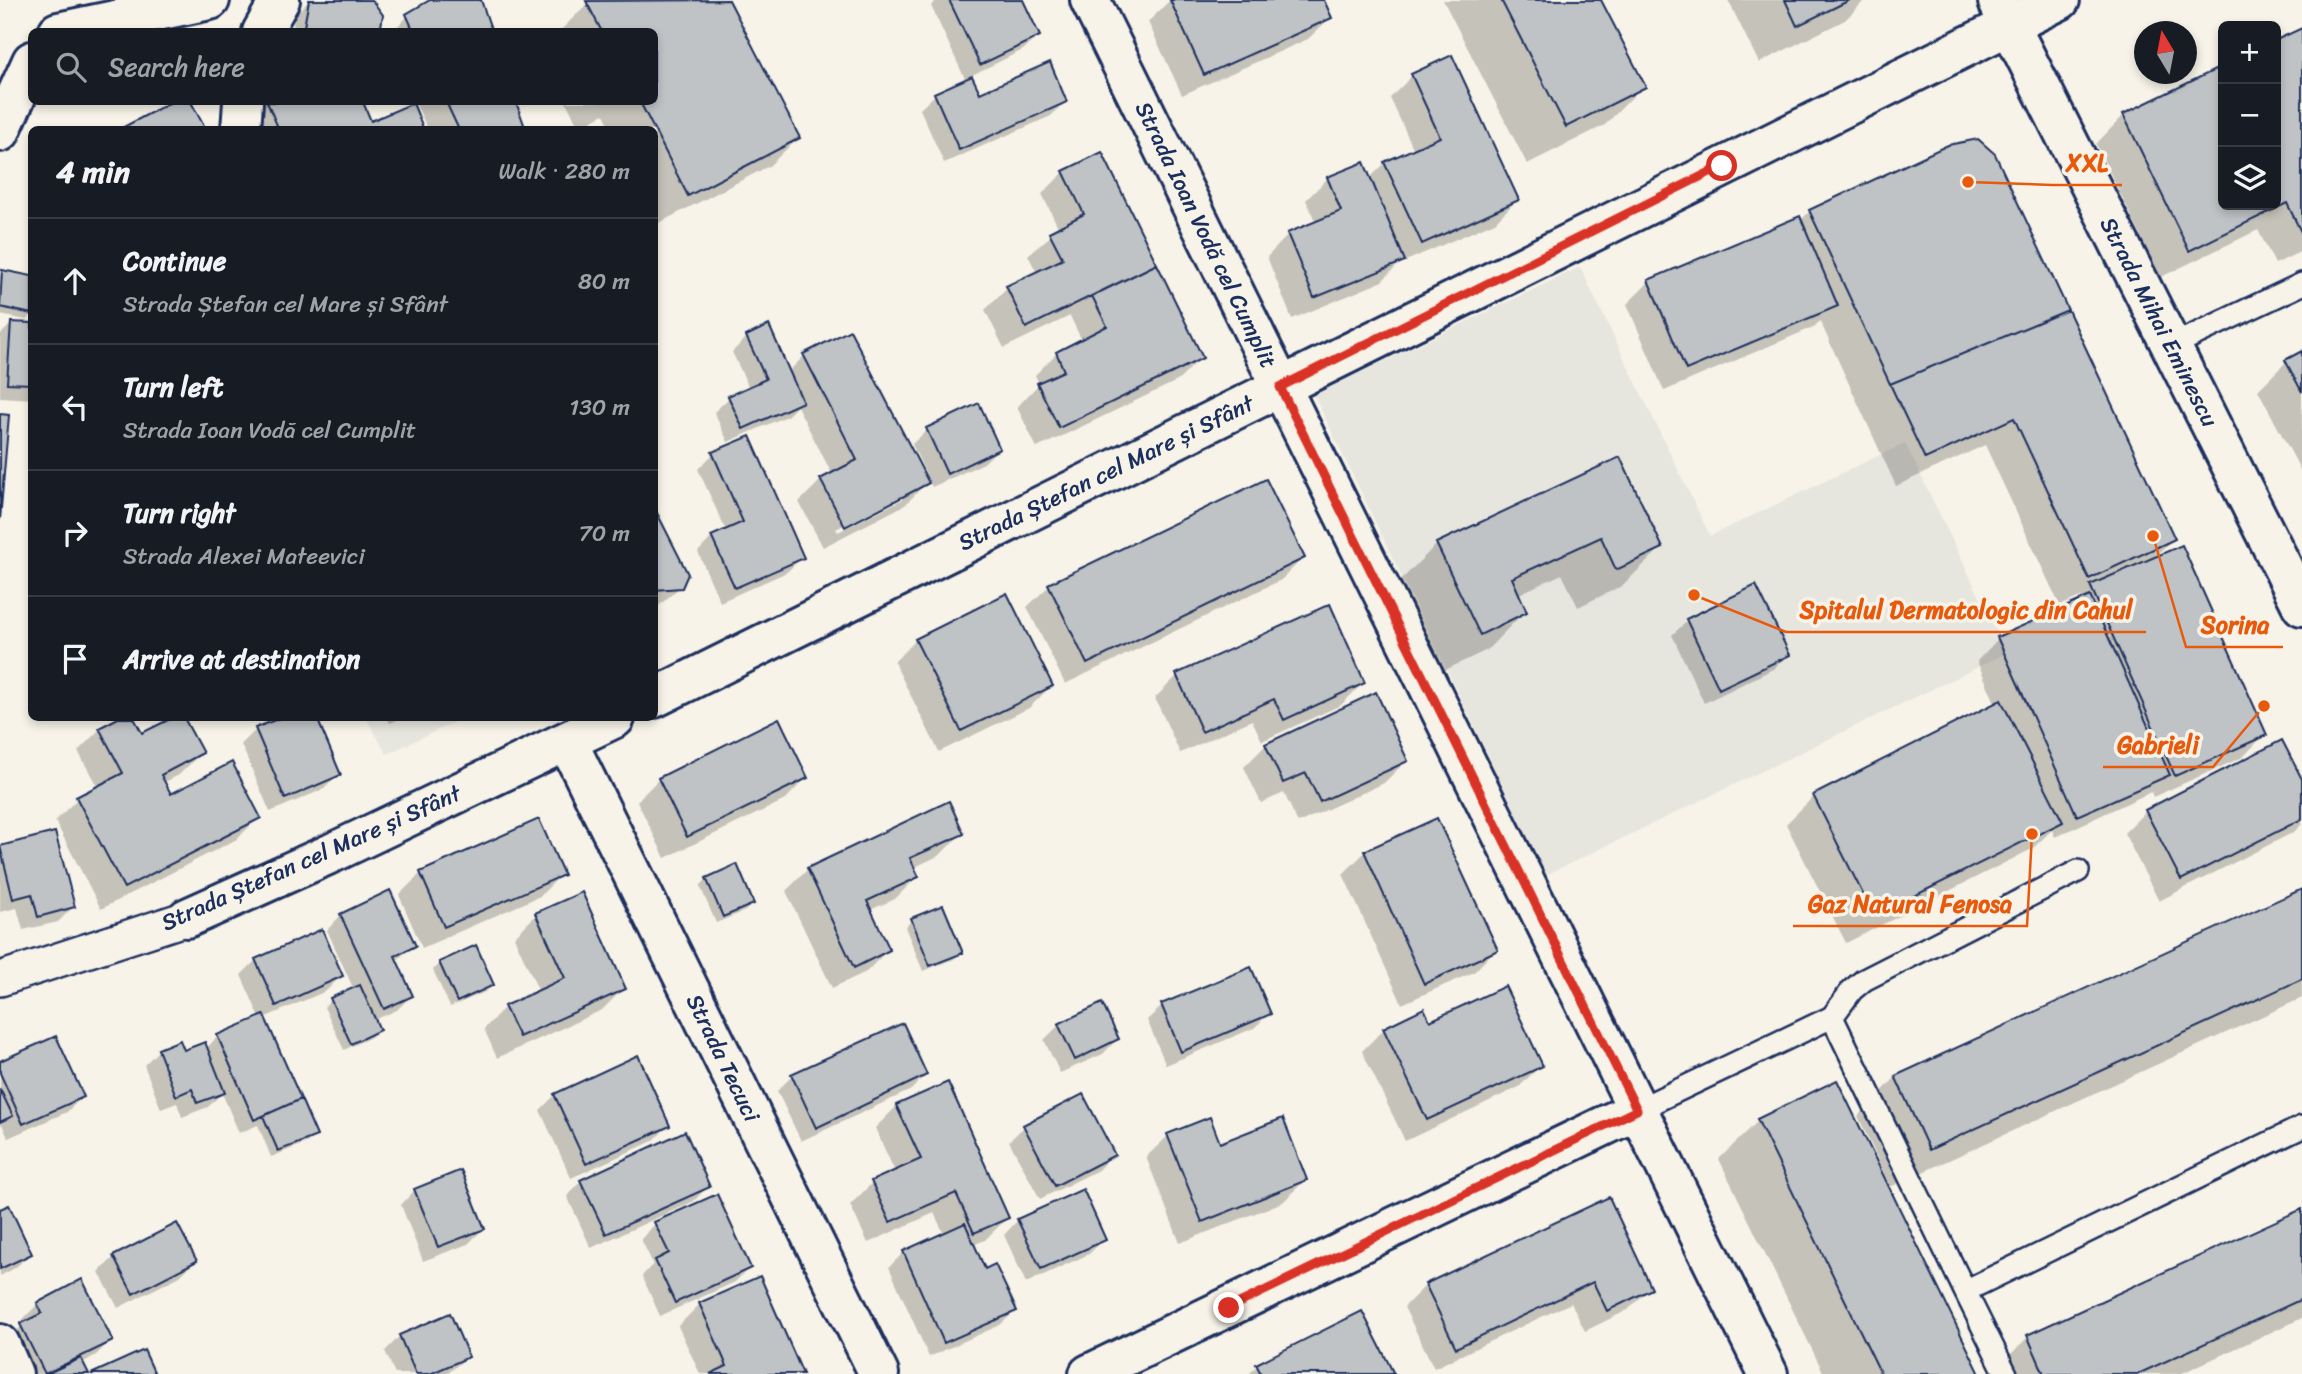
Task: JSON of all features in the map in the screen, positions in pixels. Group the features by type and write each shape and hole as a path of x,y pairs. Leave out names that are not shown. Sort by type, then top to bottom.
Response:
{"street":[{"path":"46,28 57,0"},
{"path":"77,28 210,0"},
{"path":"264,28 280,0"},
{"name":"Strada Ioan Vodă cel Cumplit","path":"1090,0 1768,1374"},
{"name":"Strada Ștefan cel Mare și Sfânt","path":"658,696 1280,387 2003,12 2060,0"},
{"name":"Strada Mihai Eminescu","path":"2003,12 2302,606"},
{"path":"0,132 28,70"},
{"path":"241,126 243,105"},
{"name":"Strada Ștefan cel Mare și Sfânt","path":"0,979 187,918 332,853 609,721"},
{"name":"Strada Tecuci","path":"567,741 879,1374"},
{"path":"1088,1374 1637,1110"},
{"path":"0,1345 13,1374"}],"lane":[{"path":"2171,346 2302,284"},
{"path":"1637,1110 1832,1017 1852,990 1864,980 2078,871"},
{"path":"1832,1017 2006,1374"},
{"path":"1965,1291 2302,1127"}],"shaded area":[{"path":"1580,267 1710,536 1905,443 2007,653 1546,875 1314,395"},
{"path":"368,721 457,721 387,754"}],"building":[{"path":"309,0 372,0 383,15 381,28 304,28"},
{"path":"430,0 481,0 491,28 412,28 406,14"},
{"path":"729,0 800,138 688,196 658,137 658,126 652,126 642,105 658,105 658,28 600,28 586,1"},
{"path":"949,0 1023,0 1040,36 980,65"},
{"path":"1170,0 1324,0 1332,18 1204,75"},
{"path":"1501,0 1601,0 1646,87 1566,127"},
{"path":"1785,0 1850,0 1797,26"},
{"path":"2302,28 2302,234 2287,203 2281,206 2281,38"},
{"path":"1452,55 1519,200 1422,244 1384,162 1440,137 1411,74"},
{"path":"1050,62 1067,102 959,150 934,93 972,76 980,93"},
{"path":"2218,68 2218,210 2273,210 2189,251 2123,114 2186,84 2197,84 2197,78"},
{"path":"165,105 193,105 204,126 126,126"},
{"path":"268,105 364,105 371,121 414,105 422,126 277,126"},
{"path":"447,105 517,105 525,126 457,126"},
{"path":"1978,139 1995,154 2068,310 1890,384 1809,210 1948,145"},
{"path":"1102,152 1157,264 1026,328 1006,286 1063,259 1049,232 1084,214 1063,171"},
{"path":"1364,162 1405,261 1314,298 1287,233 1341,211 1327,177"},
{"path":"1800,216 1838,306 1686,370 1648,280"},
{"path":"1157,264 1203,358 1059,428 1037,383 1064,371 1056,352 1107,326 1092,296"},
{"path":"2,270 28,275 28,313 0,307"},
{"path":"2068,310 2175,539 2089,579 2014,418 1925,459 1890,384"},
{"path":"11,322 28,323 28,384 7,383"},
{"path":"769,325 803,402 743,429 728,396 766,379 746,336"},
{"path":"850,330 929,483 845,527 820,479 857,460 803,354"},
{"path":"2302,351 2302,392 2285,360"},
{"path":"979,403 1000,449 947,474 926,428"},
{"path":"0,414 9,415 0,520"},
{"path":"750,436 804,558 735,588 711,536 743,522 712,452"},
{"path":"1620,457 1663,548 1616,570 1601,537 1512,578 1527,612 1480,635 1436,543"},
{"path":"1266,479 1305,558 1087,664 1048,584"},
{"path":"658,515 688,574 682,588 658,590"},
{"path":"2182,545 2267,735 2175,776 2090,585"},
{"path":"1756,585 1790,655 1719,689 1686,619"},
{"path":"1007,593 1053,686 961,731 915,639"},
{"path":"2090,596 2170,775 2077,816 1997,637"},
{"path":"1330,604 1365,683 1284,720 1274,699 1202,732 1176,674"},
{"path":"1376,692 1408,761 1320,802 1306,773 1283,783 1265,744"},
{"path":"2001,700 2063,822 1874,916 1813,795"},
{"path":"779,718 808,778 687,837 658,778"},
{"path":"112,721 136,721 142,733 166,721 186,721 203,753 161,775 171,794 232,762 261,818 124,888 76,797 123,773 99,728"},
{"path":"272,721 318,721 341,775 285,799 255,728"},
{"path":"2282,740 2302,779 2302,819 2181,880 2145,810"},
{"path":"949,801 964,834 910,858 919,877 867,901 890,950 854,968 807,868"},
{"path":"1437,818 1498,950 1424,984 1364,851"},
{"path":"539,819 564,875 444,927 420,872"},
{"path":"55,832 75,907 38,917 32,894 13,899 0,846"},
{"path":"737,864 754,904 723,917 706,878"},
{"path":"2302,889 2302,979 1929,1150 1895,1076"},
{"path":"390,890 416,946 395,956 413,996 384,1009 340,914"},
{"path":"582,892 626,989 519,1037 504,1006 565,978 535,913"},
{"path":"943,905 963,953 930,966 911,918"},
{"path":"322,929 343,976 276,1006 255,959"},
{"path":"476,945 494,985 457,1002 439,962"},
{"path":"1251,967 1271,1014 1181,1052 1161,1004"},
{"path":"360,985 380,1030 351,1044 330,998"},
{"path":"1505,986 1543,1066 1427,1120 1383,1028 1424,1008 1430,1021"},
{"path":"1102,1003 1119,1039 1075,1060 1058,1024"},
{"path":"264,1015 301,1099 254,1120 217,1035"},
{"path":"903,1023 927,1075 816,1128 791,1074"},
{"path":"56,1036 84,1097 23,1124 0,1073 0,1061"},
{"path":"180,1040 184,1050 205,1042 225,1093 197,1103 192,1089 176,1096 158,1049"},
{"path":"638,1055 670,1126 586,1164 554,1094"},
{"path":"1837,1080 1980,1374 1881,1374 1757,1119"},
{"path":"948,1082 1009,1218 974,1233 956,1193 890,1222 871,1181 921,1159 896,1105"},
{"path":"0,1089 13,1116 0,1122"},
{"path":"1083,1094 1115,1155 1055,1186 1023,1125"},
{"path":"301,1099 317,1136 278,1151 263,1116"},
{"path":"1210,1117 1220,1143 1283,1118 1307,1180 1202,1222 1167,1134"},
{"path":"685,1131 710,1187 606,1234 580,1180"},
{"path":"461,1170 485,1229 438,1247 414,1189"},
{"path":"1083,1189 1106,1240 1041,1269 1017,1219"},
{"path":"717,1194 751,1268 675,1303 655,1260 669,1253 654,1222"},
{"path":"1609,1197 1652,1289 1607,1311 1593,1282 1456,1348 1425,1284"},
{"path":"9,1205 32,1254 0,1269 0,1209"},
{"path":"2302,1209 2302,1299 2138,1374 2044,1374 2027,1335"},
{"path":"177,1223 197,1261 133,1294 113,1256"},
{"path":"965,1223 985,1269 995,1264 1017,1311 944,1343 903,1251"},
{"path":"760,1276 803,1374 710,1374 727,1366 699,1303"},
{"path":"82,1279 113,1341 45,1374 20,1324 42,1313 37,1303"},
{"path":"1362,1311 1394,1374 1261,1374 1256,1364"},
{"path":"450,1313 469,1357 430,1374 416,1374 399,1335"},
{"path":"144,1350 155,1374 91,1374"},
{"path":"81,1358 89,1374 46,1374"}],"place":[{"name":"XXL","path":"1968,182"},
{"name":"Sorina","path":"2153,536"},
{"name":"Spitalul Dermatologic din Cahul","path":"1694,595"},
{"name":"Gabrieli","path":"2264,706"},
{"name":"Gaz Natural Fenosa","path":"2032,834"}],"route":[{"path":"1229,1308 1637,1110 1280,387 1722,166"}]}
